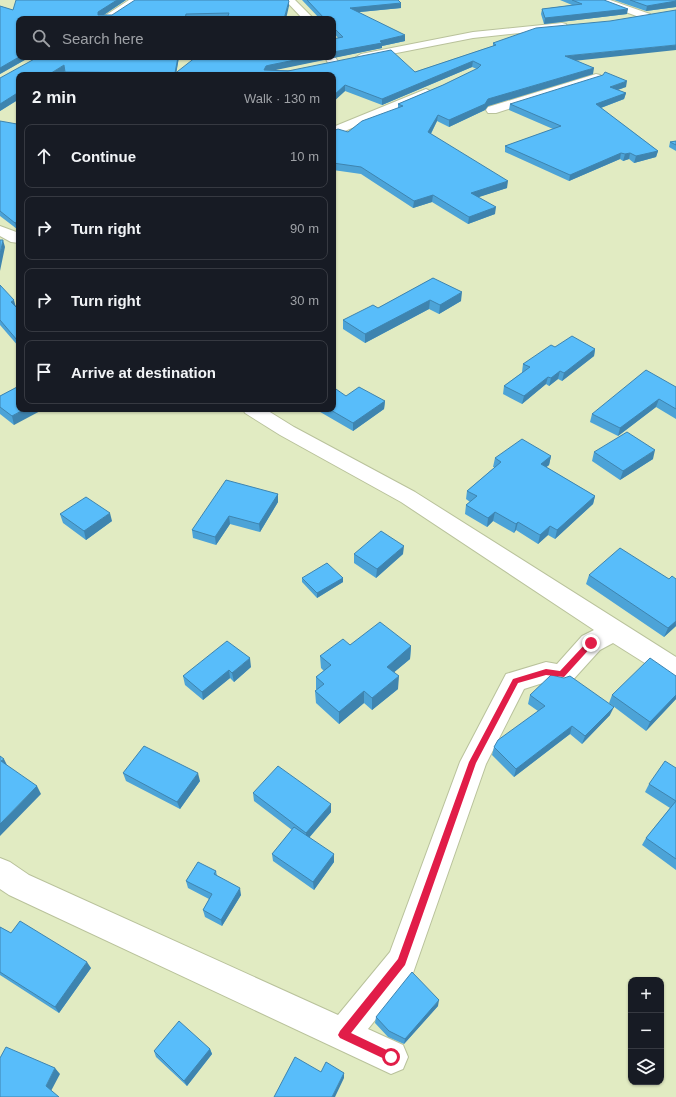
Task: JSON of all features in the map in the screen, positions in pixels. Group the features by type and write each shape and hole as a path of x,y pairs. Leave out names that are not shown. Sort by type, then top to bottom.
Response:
{"street":[{"path":"110,16 136,0"},
{"path":"290,0 306,16"},
{"path":"601,0 650,15 624,20"},
{"path":"335,61 473,35 571,26"},
{"path":"492,110 597,77"},
{"path":"336,131 438,88"},
{"path":"0,230 16,239"},
{"path":"257,412 408,497 676,670"},
{"path":"343,1035 402,962 473,762 515,681 546,672 562,675 591,643 614,631"},
{"path":"0,872 19,885 391,1057"}],"building":[{"path":"16,0 117,0 98,12 98,15 112,15 135,0 289,1 285,16 228,16 229,13 186,14 186,16 16,16 16,59 0,68 0,6 13,10"},
{"path":"307,0 398,0 401,3 350,8 405,35 380,41 382,43 336,51 336,38 343,37 336,30 336,16 322,16"},
{"path":"572,0 604,0 628,9 545,18 542,9 582,4"},
{"path":"630,0 676,0 676,1 647,6"},
{"path":"676,10 676,45 565,56 594,68 488,99 485,104 449,120 438,115 428,132 508,181 471,193 496,207 469,217 433,195 414,201 361,167 336,163 336,130 348,132 362,121 403,106 398,104 443,85 478,68 481,65 473,61 382,99 345,85 336,93 336,72 177,72 192,60 295,60 266,66 264,70 288,71 391,50 415,72 496,45 493,43 536,28 610,21"},
{"path":"33,60 177,60 175,72 65,72 64,65 53,72 16,72 16,94 0,104 0,78"},
{"path":"605,72 627,81 610,87 626,93 596,104 658,151 636,156 630,153 621,153 570,175 505,146 561,126 510,104 603,75"},
{"path":"0,121 16,124 16,222 0,211"},
{"path":"676,141 676,145 670,142"},
{"path":"0,240 3,240 0,254"},
{"path":"433,278 462,292 440,305 430,300 365,334 343,320 373,305 378,308"},
{"path":"0,285 14,300 11,302 16,307 16,339 0,320"},
{"path":"572,336 595,349 564,373 560,371 551,378 548,377 524,396 504,386 530,367 523,364 551,345 555,347"},
{"path":"646,370 676,387 676,409 659,399 620,428 592,414"},
{"path":"359,387 385,401 353,423 334,412 336,412 336,389 346,396"},
{"path":"16,388 16,412 19,412 12,416 0,407 0,396"},
{"path":"627,432 655,450 623,471 594,452"},
{"path":"522,439 551,456 541,464 595,496 557,530 550,526 540,535 518,522 516,524 495,512 488,518 466,505 477,496 467,491 501,462 495,458"},
{"path":"226,480 278,494 259,524 229,516 215,537 192,530"},
{"path":"86,497 110,513 84,531 60,514"},
{"path":"381,531 404,546 377,569 354,554"},
{"path":"620,548 669,579 672,576 676,579 676,621 668,628 589,575"},
{"path":"327,563 343,578 317,593 302,578"},
{"path":"380,622 411,646 387,667 399,676 372,698 364,691 339,712 315,691 324,684 316,677 331,665 320,656 343,639 350,645"},
{"path":"227,641 250,658 232,673 229,670 202,692 183,676"},
{"path":"650,658 676,676 676,695 650,722 612,695"},
{"path":"551,675 564,678 570,676 614,707 585,736 572,726 516,769 494,747 498,740 545,706 530,695"},
{"path":"144,746 198,773 177,802 123,773"},
{"path":"0,756 4,759 1,761 37,786 0,824"},
{"path":"665,761 676,768 676,801 649,784"},
{"path":"278,766 331,804 306,833 253,793"},
{"path":"676,801 676,859 646,838"},
{"path":"294,827 334,854 313,882 272,854"},
{"path":"198,862 216,871 214,874 240,888 221,920 203,910 212,894 186,881"},
{"path":"20,921 87,962 55,1007 0,972 0,927 11,933"},
{"path":"412,972 439,1000 405,1039 389,1031 376,1017"},
{"path":"179,1021 210,1049 184,1081 154,1051"},
{"path":"6,1047 55,1068 46,1086 59,1097 0,1097 0,1058"},
{"path":"295,1057 321,1072 326,1062 344,1073 332,1097 274,1097"}],"route":[{"path":"391,1057 343,1035 402,962 473,762 515,681 546,672 562,675 591,643"}]}
